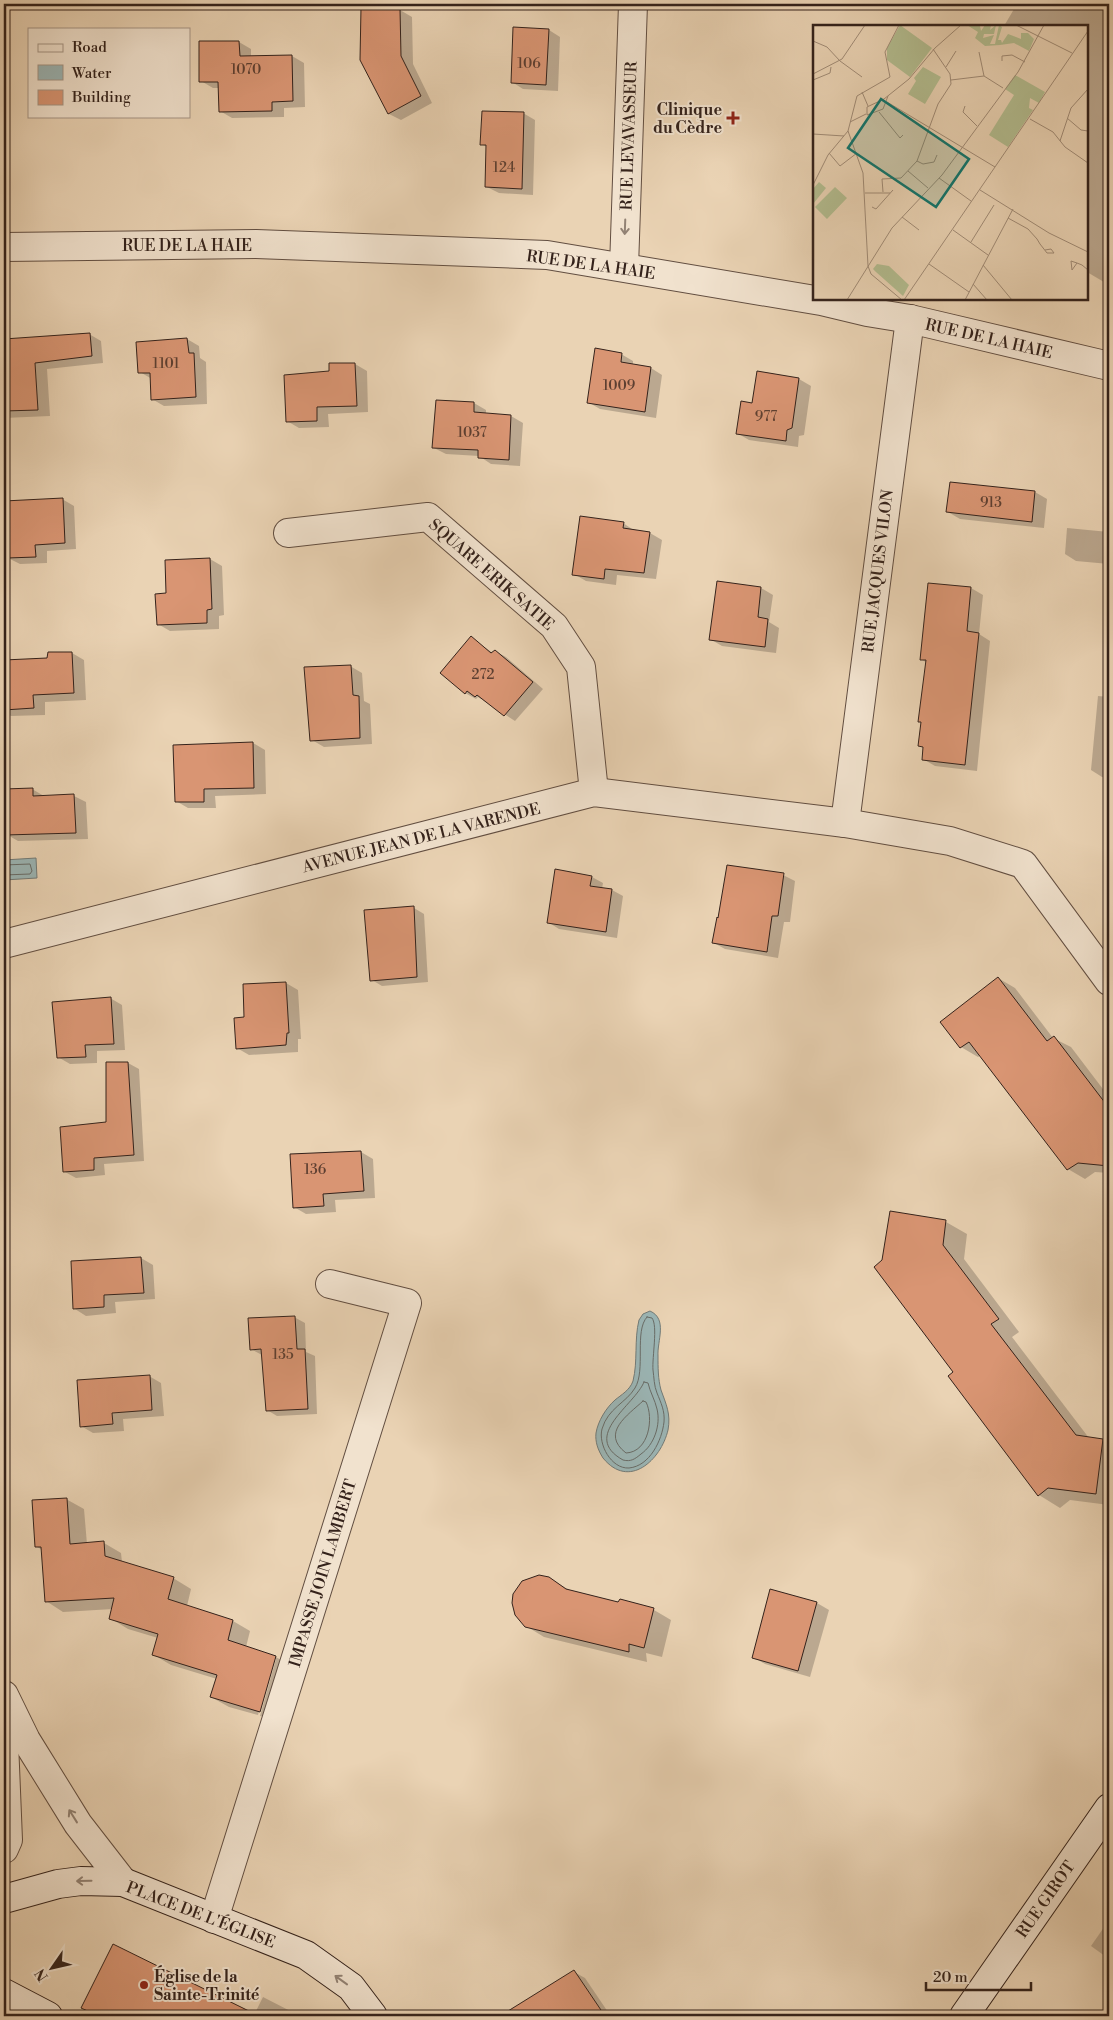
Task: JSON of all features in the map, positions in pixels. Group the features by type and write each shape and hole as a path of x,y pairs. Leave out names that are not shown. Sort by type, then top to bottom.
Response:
{"street":[{"name":"RUE LEVAVASSEUR","path":"624,268 633,4"},
{"name":"RUE DE LA HAIE","path":"4,247 256,244 548,255 813,300"},
{"name":"RUE DE LA HAIE","path":"815,300 867,312 910,319 1109,366"},
{"name":"RUE JACQUES VILON","path":"845,823 910,319"},
{"name":"SQUARE ERIK SATIE","path":"288,533 428,517 554,626 581,667 594,792"},
{"name":"AVENUE JEAN DE LA VARENDE","path":"4,944 594,792 845,823 950,840 1023,864 1109,981"},
{"name":"IMPASSE JOIN LAMBERT","path":"214,1918 407,1303 330,1284"},
{"path":"4,1696 26,1740 78,1824 123,1882"},
{"path":"4,1742 8,1840 4,1849"},
{"name":"RUE GIROT","path":"964,2016 1106,1818"},
{"name":"PLACE DE L'ÉGLISE","path":"4,1899 58,1884 81,1880 123,1882 306,1955 350,1987 373,2016"},
{"path":"4,1993 48,2016"}],"water":[{"path":"36,858 37,878 4,880 4,860"},
{"path":"650,1311 659,1319 660,1325 658,1373 668,1414 668,1430 659,1452 651,1460 643,1467 633,1471 623,1471 613,1467 603,1458 597,1446 596,1433 606,1411 632,1384 639,1320 643,1314"}],"building":[{"path":"361,8 400,9 401,56 421,96 388,114 360,60"},
{"path":"513,27 549,29 546,85 511,83"},
{"path":"199,41 239,41 240,56 292,55 293,101 272,102 272,111 219,112 218,82 199,82"},
{"path":"482,111 524,112 522,189 485,187 486,145 480,145"},
{"path":"90,333 92,356 35,363 38,410 4,411 4,339"},
{"path":"187,338 189,353 194,353 196,397 151,400 150,373 138,373 136,342"},
{"path":"595,348 622,353 621,362 651,367 645,412 587,403"},
{"path":"329,363 355,363 357,406 317,407 317,421 286,422 284,375 329,371"},
{"path":"757,371 799,378 792,428 787,430 786,441 736,434 741,401 752,403"},
{"path":"436,400 474,402 474,412 511,415 509,460 478,458 478,450 432,448"},
{"path":"950,482 1035,491 1032,522 946,512"},
{"path":"63,498 65,543 35,545 36,557 7,558 4,501"},
{"path":"580,516 624,522 623,528 650,532 644,573 605,569 604,579 572,575"},
{"path":"210,558 212,609 207,610 207,623 157,625 155,594 166,593 165,560"},
{"path":"717,581 761,587 758,617 768,619 765,647 709,640"},
{"path":"928,583 971,587 967,631 979,633 965,765 922,760 923,747 918,746 921,722 918,722 926,660 920,660"},
{"path":"471,636 491,653 495,650 533,682 504,716 477,695 475,697 467,691 465,694 440,673"},
{"path":"48,652 72,652 74,693 33,695 34,708 4,710 4,660 47,658"},
{"path":"351,665 353,695 359,696 360,738 310,741 304,667"},
{"path":"253,742 254,788 204,789 204,802 175,802 173,745"},
{"path":"33,788 33,796 74,794 76,833 5,835 4,789"},
{"path":"727,865 784,873 778,916 772,916 767,952 712,943"},
{"path":"555,869 592,876 590,886 612,889 606,932 547,923"},
{"path":"414,906 417,977 370,981 364,910"},
{"path":"998,977 1047,1041 1054,1036 1109,1108 1109,1166 1078,1163 1067,1170 969,1042 960,1048 940,1022"},
{"path":"286,982 289,1033 287,1033 286,1045 236,1049 234,1018 244,1017 243,984"},
{"path":"111,997 114,1044 85,1045 86,1057 57,1058 52,1002"},
{"path":"106,1062 128,1062 134,1155 94,1158 94,1170 63,1172 60,1127 106,1122"},
{"path":"361,1151 364,1191 323,1194 324,1206 293,1208 290,1154"},
{"path":"890,1211 946,1220 943,1245 999,1319 991,1324 1076,1435 1103,1439 1096,1494 1048,1488 1038,1496 948,1376 953,1372 874,1267 882,1260"},
{"path":"141,1257 144,1293 104,1295 104,1307 73,1309 71,1261"},
{"path":"295,1316 297,1349 305,1349 308,1409 266,1411 261,1349 250,1350 248,1318"},
{"path":"150,1375 152,1410 112,1413 113,1424 80,1427 77,1380"},
{"path":"67,1498 70,1544 104,1541 105,1556 174,1577 168,1599 233,1620 228,1640 276,1656 260,1712 210,1697 217,1675 152,1655 158,1634 109,1619 114,1598 45,1602 41,1547 35,1547 32,1500"},
{"path":"539,1575 549,1577 566,1589 618,1602 620,1599 654,1608 644,1648 629,1644 629,1652 525,1627 515,1615 512,1603 513,1594 522,1581"},
{"path":"770,1589 817,1602 798,1671 752,1658"},
{"name":"Église de la Sainte-Trinité","path":"113,1944 259,2016 99,2016 81,2008"},
{"path":"574,1970 605,2016 500,2016"}],"place":[{"name":"Clinique du Cèdre","path":"733,118"},
{"name":"Église de la Sainte-Trinité","path":"144,1985"}]}
